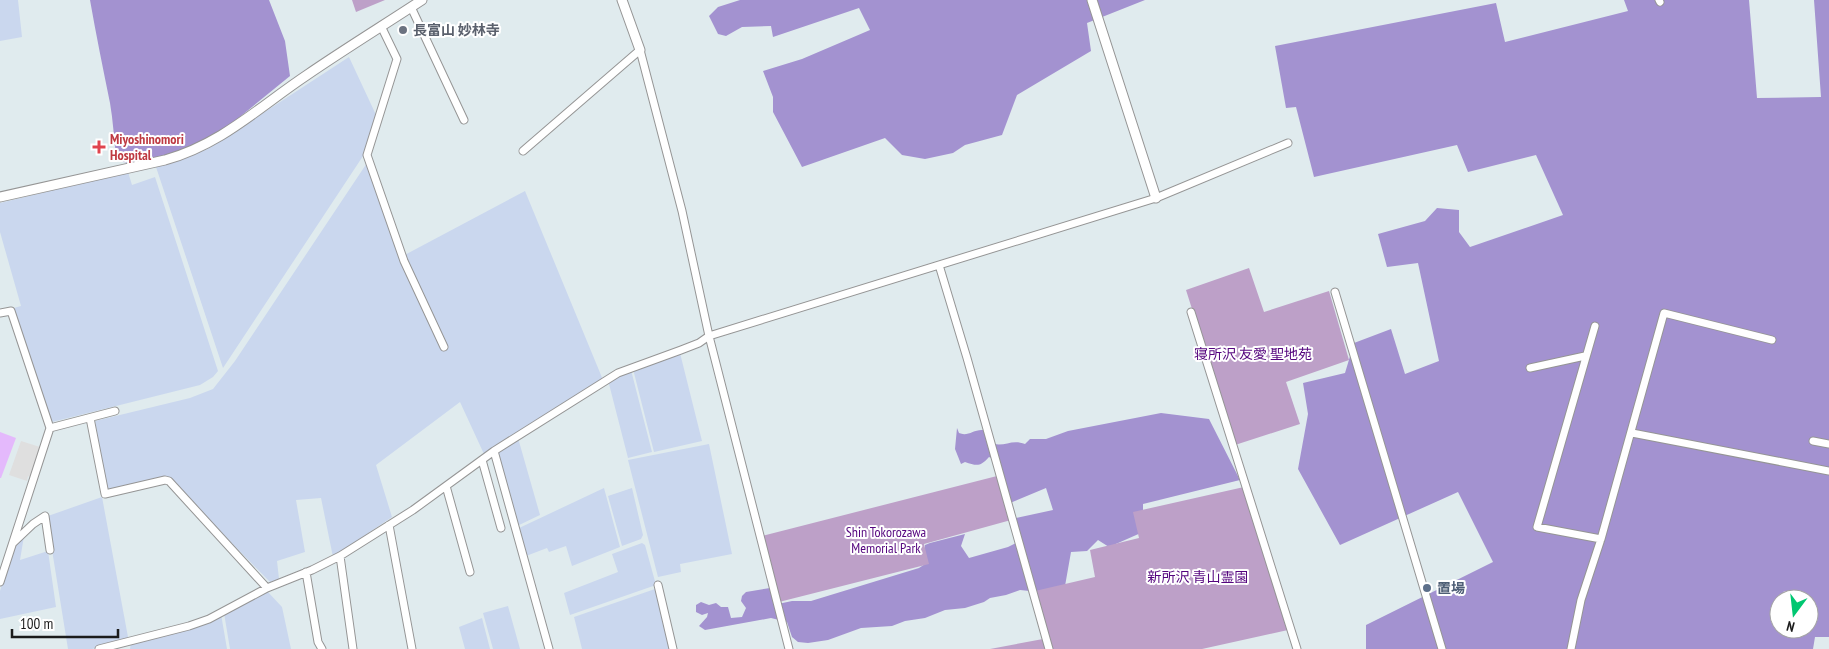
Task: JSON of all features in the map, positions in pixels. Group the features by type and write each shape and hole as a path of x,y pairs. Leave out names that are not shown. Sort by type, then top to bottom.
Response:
{"street":[{"path":"0,198 165,160 206,145 228,132 307,75 422,0"},
{"path":"622,0 640,50 682,211 710,336 789,649"},
{"path":"1092,0 1156,198"},
{"path":"411,7 464,120"},
{"path":"381,26 397,59 367,155 404,261 444,346"},
{"path":"523,152 640,50"},
{"path":"99,649 209,619 267,588 340,556 389,525 494,451 618,373 699,343 710,336 1156,198 1288,143"},
{"path":"939,265 967,358 1048,649"},
{"path":"1335,292 1442,649"},
{"path":"0,312 12,311 50,428 12,544 4,559 0,582"},
{"path":"1190,312 1297,649"},
{"path":"1571,649 1581,600 1632,433 1664,313 1772,340"},
{"path":"1594,326 1536,527 1601,539"},
{"path":"1530,368 1585,356"},
{"path":"50,428 115,411"},
{"path":"90,418 105,494 165,480 169,481 267,588"},
{"path":"1632,433 1829,471"},
{"path":"1813,441 1829,444"},
{"path":"494,451 548,649"},
{"path":"482,460 501,528"},
{"path":"446,486 470,572"},
{"path":"12,544 33,524 45,516 50,550"},
{"path":"389,525 412,649"},
{"path":"340,556 353,649"},
{"path":"306,572 318,642 322,649"},
{"path":"658,585 674,649"}],"shaded area":[{"path":"0,0 18,0 22,37 0,41"},
{"path":"90,0 269,0 285,41 290,76 225,129 188,150 136,164 124,162 116,156 110,103"},
{"path":"740,0 1145,0 1087,23 1091,51 1017,95 1002,135 965,145 953,153 925,159 902,155 885,138 802,167 773,112 773,97 763,71 802,59 870,30 859,8 773,37 771,26 742,27 726,36 718,34 709,16 718,7"},
{"path":"1624,0 1749,0 1757,98 1821,97 1814,0 1829,0 1829,637 1819,637 1819,589 1769,589 1769,639 1815,639 1813,649 1366,649 1366,625 1493,562 1458,492 1340,545 1298,469 1308,414 1303,383 1345,373 1354,343 1391,329 1405,374 1439,361 1418,263 1387,267 1378,234 1425,221 1437,208 1459,210 1459,232 1470,247 1563,215 1536,155 1468,172 1457,145 1314,177 1296,107 1286,108 1275,46 1496,3 1505,42 1628,11"},
{"path":"349,57 377,117 365,153 223,368 156,167 208,149"},
{"path":"367,163 399,258 525,191 603,380 484,454 460,402 376,465 392,517 333,557 321,498 296,500 305,552 277,561 279,579 270,582 166,476 107,490 95,421 190,398 213,389 235,361"},
{"path":"128,172 132,185 155,177 218,371 213,377 200,385 52,422 14,308 21,306 0,232 0,203"},
{"path":"680,353 702,441 654,452 633,369"},
{"path":"631,370 652,452 628,458 609,384 610,380"},
{"path":"1161,413 1209,419 1240,480 1143,504 1143,532 1109,547 1098,540 1087,551 1071,552 1065,586 1039,592 1020,590 990,598 965,608 945,610 925,618 905,621 892,626 861,628 828,640 808,643 798,642 792,637 787,622 771,618 705,630 699,626 708,613 702,615 696,612 696,605 701,602 709,605 716,603 721,607 728,607 731,618 742,617 746,608 741,601 742,596 746,592 770,588 778,604 792,601 811,601 919,568 925,564 925,545 930,543 965,534 961,546 969,558 1016,543 1016,518 1053,510 1046,488 1010,503 998,461 989,457 978,465 965,462 961,464 955,449 957,428 959,433 962,434 983,430 988,442 994,444 1020,442 1025,444 1030,439 1046,439 1068,431"},
{"path":"0,432 16,438 1,478 0,478"},
{"path":"518,438 540,515 517,526 497,451"},
{"path":"21,441 40,447 27,481 9,475"},
{"path":"709,444 732,554 680,564 681,572 658,577 628,460"},
{"path":"604,488 620,547 572,566 566,546 549,552 547,548 526,556 517,529"},
{"path":"632,488 643,535 641,539 622,546 608,496"},
{"path":"102,497 128,637 126,640 92,649 68,649 47,519 48,516"},
{"path":"24,536 20,560 48,551 56,607 0,619 0,591 14,547"},
{"path":"642,543 645,545 656,585 570,615 564,593 618,572 612,554"},
{"path":"655,589 657,590 672,649 582,649 574,617"},
{"path":"267,591 282,607 291,649 230,649 224,613"},
{"path":"508,606 520,649 493,649 483,613"},
{"path":"221,614 227,649 130,649 131,643"},
{"path":"482,618 490,649 465,649 459,627"}],"green space":[{"path":"352,0 385,0 356,12"},
{"name":"寝所沢 友愛 聖地苑","path":"1249,268 1264,312 1329,291 1349,360 1286,382 1300,424 1235,445 1186,290"},
{"name":"Shin Tokorozawa Memorial Park","path":"997,476 1011,520 924,544 929,564 779,602 762,536"},
{"name":"新所沢 青山霊園","path":"1244,487 1288,630 1202,649 1052,649 1035,591 1095,577 1090,550 1139,538 1133,512"},
{"path":"1043,639 1046,649 990,649"}],"place":[{"name":"長富山 妙林寺","path":"403,30"},
{"name":"Miyoshinomori Hospital","path":"99,147"},
{"name":"置場","path":"1427,588"}]}
